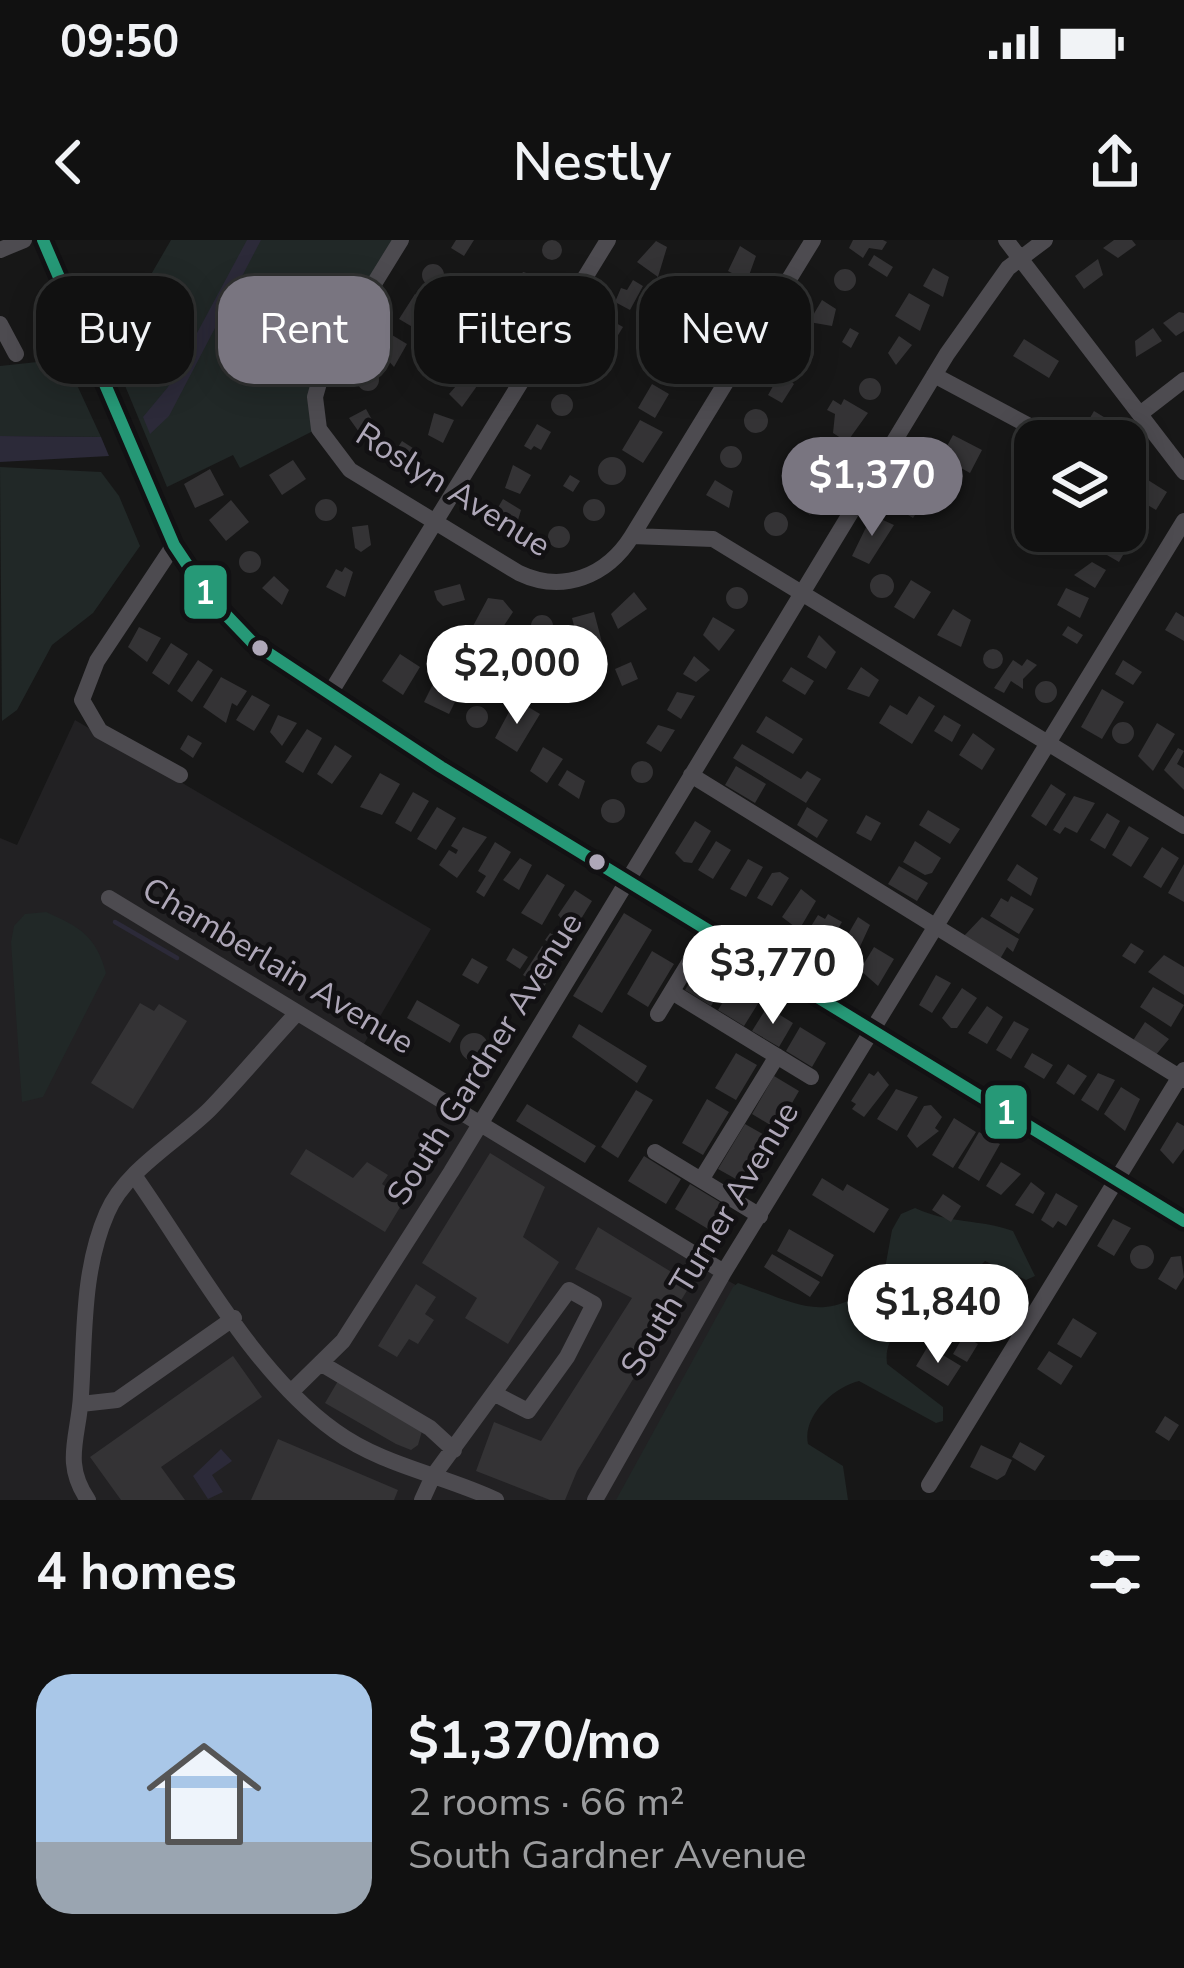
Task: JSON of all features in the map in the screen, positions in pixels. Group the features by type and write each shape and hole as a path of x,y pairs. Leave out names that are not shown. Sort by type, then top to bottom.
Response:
{"street":[{"path":"0,250 24,240"},
{"path":"43,240 174,545 232,624 328,695 1184,1221"},
{"name":"Roslyn Avenue","path":"401,240 324,365 316,410 324,442 336,457 518,573 561,583 596,573 612,562 632,536 813,240"},
{"path":"328,695 608,240"},
{"path":"1006,240 1184,472"},
{"name":"South Gardner Avenue","path":"291,1392 343,1341 481,1125 934,375 992,287 1046,240"},
{"path":"0,324 16,354"},
{"path":"934,375 1018,420"},
{"path":"1140,414 1184,380"},
{"name":"South Turner Avenue","path":"595,1500 724,1272 1184,521"},
{"path":"632,536 713,539 1184,826"},
{"path":"174,545 106,645 83,688 82,710 100,731 181,775"},
{"path":"691,775 1183,1076 928,1485"},
{"name":"Chamberlain Avenue","path":"109,898 724,1272"},
{"path":"658,1014 709,931"},
{"path":"672,992 811,1077"},
{"path":"88,1500 70,1462 81,1404 88,1282 109,1207 209,1110 297,1012"},
{"path":"701,1180 777,1056"},
{"path":"655,1152 760,1216"},
{"path":"136,1178 291,1392 355,1444 496,1500"},
{"path":"422,1500 433,1476 569,1290 594,1304 528,1411 495,1394"},
{"path":"81,1404 117,1400 235,1318"},
{"path":"322,1364 430,1428 454,1450"}],"shaded area":[{"path":"171,240 396,240 374,276 218,276 218,384 319,384 313,431 240,468 233,455 167,487 124,384 194,384 194,276 150,276"},
{"path":"247,240 261,240 242,276 228,276"},
{"path":"218,294 218,322 194,368 194,339"},
{"path":"36,362 36,384 77,384 101,437 0,436 0,366"},
{"path":"186,384 169,416 150,434 143,417 168,387"},
{"path":"0,436 101,437 109,456 0,462"},
{"path":"0,467 101,472 119,496 140,546 93,613 52,645 17,710 2,721"},
{"path":"75,720 431,929 364,1044 716,1274 843,1345 788,1440 845,1500 0,1500 0,838 17,845"},
{"path":"46,912 85,934 106,973 43,1097 22,1102 11,942 14,926 25,914"},
{"path":"915,1208 1013,1231 1035,1276 1026,1280 985,1261 974,1272 973,1292 1013,1314 1010,1330 1000,1339 930,1329 898,1334 889,1345 887,1364 943,1407 943,1421 936,1423 859,1381 822,1404 807,1433 808,1444 843,1466 848,1500 616,1500 733,1287 738,1283 814,1307 847,1301 884,1274 892,1230 901,1214"},
{"path":"221,1449 232,1461 212,1475 223,1492 208,1499 193,1476"}],"building":[{"path":"456,240 474,240 464,256 451,248"},
{"path":"552,240 562,250 552,260 542,250"},
{"path":"853,240 887,242 882,250 869,248 863,258 849,248"},
{"path":"1114,240 1132,240 1136,245 1118,258 1103,248"},
{"path":"656,241 667,247 658,276 637,262"},
{"path":"740,246 756,256 749,276 728,271"},
{"path":"874,255 893,267 887,277 868,265"},
{"path":"1098,259 1103,275 1084,289 1075,276"},
{"path":"425,267 441,267 444,276 422,276"},
{"path":"933,268 949,277 943,297 923,286"},
{"path":"845,269 856,280 845,291 834,280"},
{"path":"633,280 639,284 630,310 615,302 621,288 627,290"},
{"path":"909,293 930,305 920,331 895,316"},
{"path":"414,296 414,328 399,319"},
{"path":"822,300 836,309 832,326 811,319"},
{"path":"1184,313 1184,331 1176,336 1163,323"},
{"path":"850,328 859,333 851,348 842,342"},
{"path":"1153,328 1162,341 1136,357 1135,341"},
{"path":"899,336 912,345 896,365 888,353"},
{"path":"390,337 407,344 394,367 390,362"},
{"path":"1024,339 1059,361 1049,378 1013,356"},
{"path":"870,378 881,389 870,400 859,389"},
{"path":"358,384 378,384 368,391"},
{"path":"458,384 477,386 462,407 449,394"},
{"path":"652,384 669,394 655,418 638,408"},
{"path":"774,384 794,384 782,403 768,395"},
{"path":"562,394 573,405 562,416 551,405"},
{"path":"844,399 868,413 847,442 833,433 835,414 827,410 833,400 841,405"},
{"path":"366,409 376,427 364,439 349,418"},
{"path":"756,409 768,421 756,433 744,421"},
{"path":"1094,411 1109,420 1089,420"},
{"path":"434,413 454,420 443,443 428,435"},
{"path":"640,420 663,432 643,463 622,450"},
{"path":"537,424 551,432 541,450 534,446 531,450 524,446"},
{"path":"953,435 982,450 970,473 941,457"},
{"path":"402,441 419,452 416,470 393,455"},
{"path":"827,445 841,453 833,466 841,471 837,478 814,466"},
{"path":"731,446 742,457 731,468 720,457"},
{"path":"612,457 622,461 626,471 622,481 612,485 602,481 598,471 602,461"},
{"path":"293,460 306,479 282,495 269,475"},
{"path":"926,462 956,479 945,495 919,477"},
{"path":"513,465 531,475 520,494 505,488"},
{"path":"210,469 224,495 195,508 184,484"},
{"path":"570,475 580,481 573,492 563,486"},
{"path":"816,479 828,485 810,515 796,505 807,488 815,492"},
{"path":"1146,479 1167,492 1156,510 1146,504"},
{"path":"715,480 733,491 729,508 706,495"},
{"path":"909,488 924,501 913,518 897,508"},
{"path":"326,499 337,510 326,521 315,510"},
{"path":"503,499 521,510 515,530 493,516"},
{"path":"594,499 605,510 594,521 583,510"},
{"path":"231,500 249,522 226,541 209,520"},
{"path":"776,512 788,524 776,536 764,524"},
{"path":"872,515 894,525 869,564 852,556"},
{"path":"368,525 371,545 361,552 355,548 352,527"},
{"path":"559,526 570,537 559,548 548,537"},
{"path":"250,551 261,562 250,573 239,562"},
{"path":"1102,552 1125,552 1119,562"},
{"path":"1092,562 1106,570 1095,588 1074,575"},
{"path":"345,567 353,572 345,597 326,587 336,569 342,572"},
{"path":"877,574 887,574 894,586 887,598 877,598 870,591 870,581"},
{"path":"274,576 289,590 282,605 262,588"},
{"path":"911,580 931,592 914,619 894,607"},
{"path":"460,584 465,600 443,606 437,600 434,591"},
{"path":"737,587 748,598 737,609 726,598"},
{"path":"1066,588 1089,598 1080,618 1057,605"},
{"path":"634,592 647,609 618,629 611,614"},
{"path":"488,598 503,600 513,612 495,639 489,635 480,650 465,641"},
{"path":"953,609 971,620 961,647 937,635"},
{"path":"594,612 604,650 582,656 572,618"},
{"path":"1176,612 1184,617 1184,641 1165,630"},
{"path":"542,615 553,626 542,637 531,626"},
{"path":"713,617 735,630 719,651 703,635"},
{"path":"1068,626 1083,635 1077,644 1062,635"},
{"path":"139,627 161,638 147,662 128,647"},
{"path":"819,635 836,652 826,669 807,657"},
{"path":"171,643 188,654 169,685 152,673"},
{"path":"993,649 1003,659 993,669 983,659"},
{"path":"400,654 420,667 403,695 382,681"},
{"path":"694,656 710,670 696,682 683,674"},
{"path":"1027,659 1037,665 1023,679 1023,689 1011,681 1004,693 994,688 1013,660 1022,666"},
{"path":"198,660 213,670 192,702 177,691"},
{"path":"1123,660 1142,672 1133,685 1115,674"},
{"path":"631,662 638,679 622,686 615,669"},
{"path":"791,667 814,681 805,695 782,681"},
{"path":"861,667 879,680 869,697 847,689"},
{"path":"221,677 247,691 237,706 232,703 226,723 203,707"},
{"path":"1046,681 1057,692 1046,703 1035,692"},
{"path":"432,686 457,698 449,714 424,702"},
{"path":"1102,689 1124,702 1102,739 1081,727"},
{"path":"677,692 695,696 681,719 667,710"},
{"path":"252,695 270,705 254,731 236,720"},
{"path":"919,696 935,706 912,744 879,723 890,705 907,715"},
{"path":"525,705 540,714 517,752 495,738 511,708 519,714"},
{"path":"477,706 488,717 477,728 466,717"},
{"path":"278,715 297,723 282,746 270,732"},
{"path":"944,715 961,725 952,742 934,731"},
{"path":"766,716 803,739 793,754 756,732"},
{"path":"1123,722 1134,733 1123,744 1112,733"},
{"path":"1157,723 1175,734 1153,771 1138,756"},
{"path":"658,725 675,730 661,752 646,743"},
{"path":"307,729 322,738 303,773 285,762"},
{"path":"973,733 995,749 982,770 959,755"},
{"path":"188,735 202,743 193,758 180,749"},
{"path":"742,744 801,779 807,771 821,779 806,803 733,758"},
{"path":"335,745 352,756 332,784 317,774"},
{"path":"543,747 563,759 547,783 530,771"},
{"path":"1178,748 1184,751 1177,764 1184,768 1184,790 1164,770"},
{"path":"642,761 653,772 642,783 631,772"},
{"path":"736,766 766,784 755,803 725,785"},
{"path":"567,770 585,781 579,799 558,785"},
{"path":"380,773 400,784 382,815 360,807"},
{"path":"1051,784 1066,794 1046,826 1031,816"},
{"path":"413,792 429,801 411,832 395,823"},
{"path":"1074,796 1095,803 1077,833 1065,827 1060,834 1053,830"},
{"path":"613,799 625,811 613,823 601,811"},
{"path":"437,807 456,818 436,850 417,839"},
{"path":"807,807 828,820 817,838 797,825"},
{"path":"928,810 960,829 950,844 919,825"},
{"path":"1107,813 1120,821 1105,849 1090,840"},
{"path":"866,815 881,823 871,841 856,833"},
{"path":"695,821 711,831 692,863 684,862 675,853"},
{"path":"1129,826 1149,838 1131,867 1112,855"},
{"path":"463,827 487,837 457,878 439,865 449,850 456,854 458,850 451,846"},
{"path":"716,841 731,850 713,879 698,870"},
{"path":"915,841 941,858 932,873 925,875 903,862"},
{"path":"495,842 511,852 484,897 476,892 486,876 478,871"},
{"path":"1162,847 1179,858 1161,888 1143,877"},
{"path":"520,858 532,865 519,890 503,880"},
{"path":"748,859 763,867 746,897 730,889"},
{"path":"1017,864 1038,878 1031,896 1007,880"},
{"path":"1184,864 1184,902 1168,893"},
{"path":"899,866 928,883 917,901 888,884"},
{"path":"772,873 789,878 772,906 757,898"},
{"path":"547,874 565,885 542,925 521,913"},
{"path":"801,889 816,901 799,930 782,917"},
{"path":"575,890 592,901 573,932 558,915"},
{"path":"1011,896 1034,909 1019,934 990,916 1001,898 1008,902"},
{"path":"624,913 652,930 602,1013 573,996"},
{"path":"828,914 842,922 826,949 818,950 805,936 818,915 825,919"},
{"path":"858,917 870,925 851,966 836,955"},
{"path":"982,917 1019,939 1013,952 1007,947 1000,959 964,936"},
{"path":"550,933 567,943 562,951 545,940"},
{"path":"1131,943 1144,951 1135,964 1122,956"},
{"path":"542,946 555,955 543,974 549,979 543,988 523,975"},
{"path":"874,947 894,959 878,986 860,970"},
{"path":"513,948 528,957 520,969 506,960"},
{"path":"652,951 674,964 648,1007 627,994"},
{"path":"1164,955 1184,967 1184,995 1148,972"},
{"path":"472,958 488,967 478,984 462,975"},
{"path":"699,966 726,982 711,1006 685,990"},
{"path":"936,975 951,983 932,1013 919,1005"},
{"path":"733,986 759,1002 744,1026 718,1010"},
{"path":"1153,987 1184,1005 1171,1027 1140,1007"},
{"path":"962,988 977,998 957,1028 951,1028 942,1018"},
{"path":"417,1000 460,1025 450,1043 407,1018"},
{"path":"140,1003 154,1011 159,1004 187,1021 133,1109 91,1083"},
{"path":"987,1006 1003,1017 987,1044 968,1033"},
{"path":"767,1007 793,1023 779,1047 752,1031"},
{"path":"1014,1021 1029,1029 1011,1059 996,1050"},
{"path":"1145,1022 1169,1039 1155,1056 1132,1042"},
{"path":"579,1024 647,1066 637,1083 572,1037"},
{"path":"800,1027 826,1043 812,1067 786,1051"},
{"path":"474,1033 484,1037 488,1047 484,1057 474,1061 464,1057 460,1047 464,1037"},
{"path":"736,1053 757,1065 736,1100 715,1088"},
{"path":"1032,1053 1053,1065 1044,1079 1024,1067"},
{"path":"1068,1064 1087,1076 1074,1095 1056,1083"},
{"path":"878,1071 889,1085 864,1117 852,1109 856,1104 851,1101 869,1073 874,1076"},
{"path":"1098,1073 1115,1080 1098,1111 1081,1100"},
{"path":"774,1076 799,1091 777,1129 752,1114"},
{"path":"1121,1087 1140,1099 1125,1131 1104,1114"},
{"path":"896,1089 918,1097 897,1131 877,1119"},
{"path":"636,1090 653,1100 618,1158 601,1147"},
{"path":"707,1099 729,1112 703,1155 682,1143"},
{"path":"527,1104 596,1146 585,1163 516,1121"},
{"path":"931,1105 942,1117 935,1128 939,1131 917,1148 907,1136 924,1106"},
{"path":"954,1118 976,1132 953,1168 932,1155"},
{"path":"1177,1122 1184,1126 1184,1149 1173,1164 1160,1150"},
{"path":"745,1124 770,1138 743,1183 718,1169"},
{"path":"979,1132 1000,1144 979,1181 958,1168"},
{"path":"306,1149 353,1178 367,1162 388,1175 382,1184 405,1199 385,1232 290,1174"},
{"path":"490,1153 545,1187 523,1237 559,1262 508,1344 465,1318 477,1298 422,1263"},
{"path":"644,1156 681,1179 666,1204 628,1181"},
{"path":"1001,1162 1021,1174 1001,1195 986,1186"},
{"path":"822,1178 843,1191 847,1184 889,1209 874,1233 812,1195"},
{"path":"1031,1182 1045,1193 1033,1214 1015,1205"},
{"path":"690,1184 728,1207 713,1232 675,1209"},
{"path":"1056,1193 1078,1206 1066,1226 1058,1221 1053,1228 1041,1220"},
{"path":"943,1194 961,1206 951,1222 932,1210"},
{"path":"1113,1219 1131,1228 1114,1256 1097,1246"},
{"path":"598,1227 691,1284 577,1471 565,1500 550,1500 476,1471 494,1422 541,1441 632,1298 575,1269"},
{"path":"789,1229 834,1255 822,1277 777,1251"},
{"path":"1142,1245 1151,1248 1151,1266 1142,1269 1133,1266 1130,1257 1133,1248"},
{"path":"772,1254 820,1282 810,1297 764,1267"},
{"path":"1181,1256 1184,1277 1176,1290 1158,1279 1171,1257"},
{"path":"990,1275 1009,1286 997,1304 976,1291 980,1284 985,1287"},
{"path":"416,1284 436,1297 425,1314 434,1320 418,1344 409,1339 397,1357 378,1346"},
{"path":"1073,1318 1097,1333 1081,1358 1057,1344"},
{"path":"964,1335 978,1344 967,1362 953,1354"},
{"path":"928,1346 961,1366 948,1386 916,1366"},
{"path":"1049,1351 1073,1366 1061,1385 1037,1369"},
{"path":"233,1356 262,1397 161,1467 185,1500 121,1500 90,1457"},
{"path":"338,1381 422,1431 418,1445 411,1450 396,1444 325,1403"},
{"path":"1165,1416 1179,1425 1169,1441 1155,1432"},
{"path":"278,1439 398,1490 394,1500 251,1500"},
{"path":"1020,1442 1045,1456 1035,1471 1012,1457"},
{"path":"981,1445 1012,1460 997,1480 970,1467"}],"waterway":[{"path":"115,922 177,958"}],"transit line":[{"name":"1","path":"43,240 174,545 208,596 253,643 441,767 1184,1221"}]}
